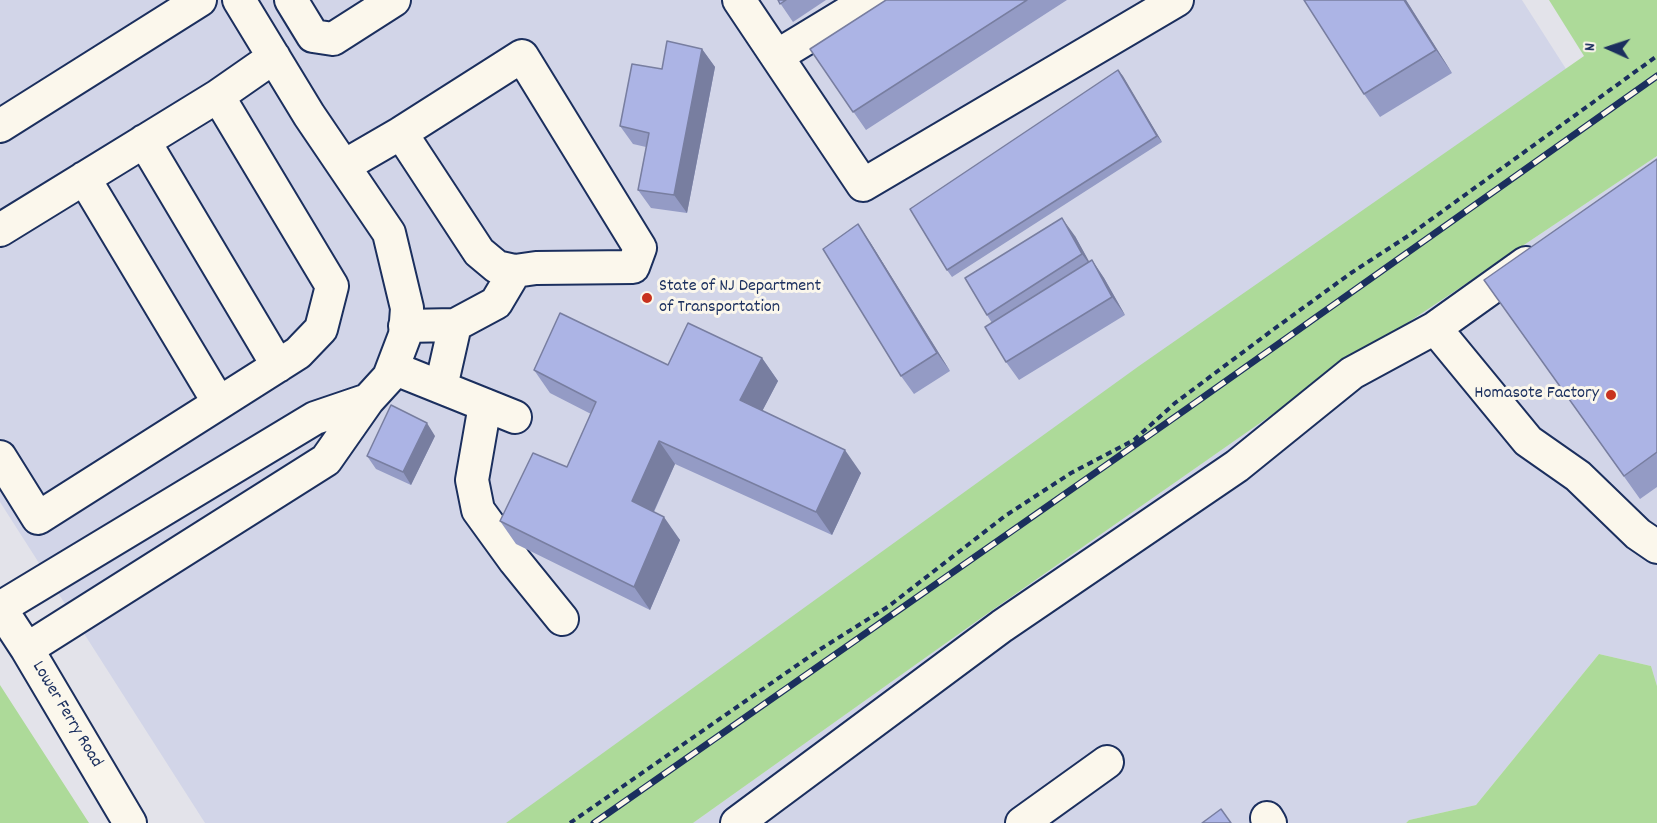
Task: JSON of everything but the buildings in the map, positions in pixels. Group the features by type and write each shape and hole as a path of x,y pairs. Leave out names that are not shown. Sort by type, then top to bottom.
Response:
{"street":[{"path":"0,126 200,0"},
{"path":"27,649 326,460 368,400 389,377 405,335 407,308 389,233 239,0"},
{"path":"291,0 313,36 333,39 394,0"},
{"path":"739,0 863,185 1178,0"},
{"path":"777,56 869,0"},
{"path":"344,166 401,133 522,56 640,248 633,267 536,268 515,271 497,267 479,252 401,133"},
{"path":"0,230 218,96 274,57"},
{"path":"0,457 38,518 298,353 321,328 332,286 218,96"},
{"path":"144,141 278,366"},
{"path":"84,178 219,403"},
{"path":"737,823 1002,626 1237,465 1352,372 1434,328 1551,246"},
{"path":"405,326 455,325 496,303 515,271"},
{"path":"441,387 455,325"},
{"path":"1434,328 1528,441 1578,476 1638,534 1657,547"},
{"path":"393,368 514,417"},
{"path":"0,608 315,417 368,400"},
{"path":"485,405 472,480 478,510 514,561 562,619"},
{"name":"Lower Ferry Road","path":"0,608 27,649 130,823"},
{"path":"1022,823 1107,762"}],"path":[{"path":"570,823 819,650 889,606 1005,516 1071,473 1134,440 1175,403 1274,329 1351,273 1411,234 1657,56"}],"shaded area":[{"name":"State of NJ Department of Transportation","path":"0,0 1522,0 1582,94 552,823 205,823 0,502"},
{"path":"1657,156 1657,686 1651,666 1599,654 1476,805 1409,820 1406,823 693,823 1313,386"}],"green space":[{"path":"1549,0 1657,0 1657,156 1313,386 693,823 506,823 1139,366 1584,56"},
{"path":"1599,654 1651,666 1657,686 1657,823 1406,823 1409,820 1476,805"},
{"path":"0,685 89,823 0,823"}],"railway":[{"path":"594,823 1185,410 1657,76"}],"place":[{"name":"State of NJ Department of Transportation","path":"647,298"},
{"name":"Homasote Factory","path":"1611,395"}]}
